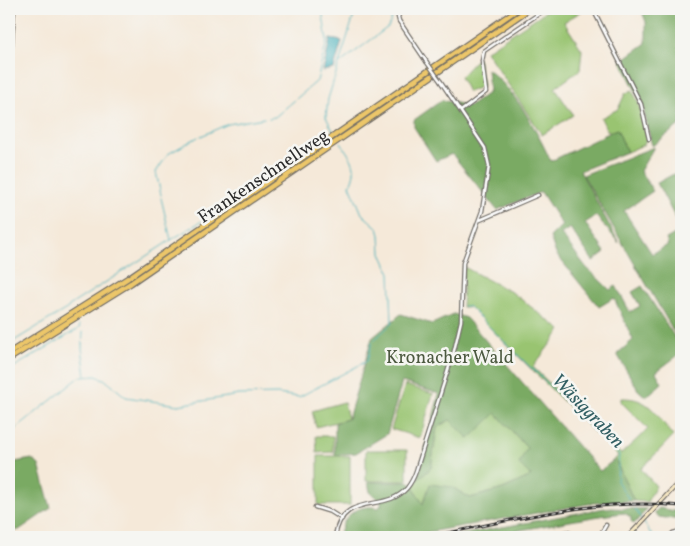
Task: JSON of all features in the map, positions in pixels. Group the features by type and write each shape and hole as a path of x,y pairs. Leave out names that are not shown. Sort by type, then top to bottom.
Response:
{"highway":[{"name":"Frankenschnellweg","path":"9,352 128,278 518,9"},
{"name":"Frankenschnellweg","path":"9,359 131,283 529,9"}],"main road":[{"path":"628,537 681,480"}],"street":[{"path":"9,86 14,9"},
{"path":"335,537 342,519 354,507 391,498 407,488 416,471 454,350 461,320 463,263 480,220 488,180 489,160 485,148 399,21 401,9"},
{"path":"461,111 486,92 482,61 484,51 546,9"},
{"path":"593,9 641,104 649,139"},
{"path":"480,220 538,194"},
{"path":"315,507 331,512 342,519"},
{"path":"599,537 606,524"},
{"path":"529,537 567,532 582,537"},
{"path":"670,537 672,532 681,532"}],"green space":[{"path":"549,9 581,9 582,11 564,22 582,50 580,70 555,88 573,115 542,135 486,51"},
{"path":"641,9 679,9 681,19 681,124 652,146 642,104 621,61 646,43 646,22"},
{"path":"478,58 483,86 468,92 460,77"},
{"path":"487,69 508,89 524,111 551,161 617,129 627,152 580,171 619,243 596,216 585,223 605,252 593,261 570,228 561,234 586,267 610,290 616,286 630,312 640,306 632,292 642,286 681,347 681,353 656,372 662,383 646,397 638,390 617,354 633,340 614,298 599,307 556,254 550,237 562,225 541,192 497,210 452,154 436,161 414,127 414,120 442,100 470,106 489,92"},
{"path":"632,90 639,104 647,139 643,145 627,152 617,129 608,132 601,118 618,109 625,94"},
{"path":"654,147 640,171 653,191 624,211 652,254 668,245 666,239 680,231 681,233 679,237 681,241 681,344 583,175"},
{"path":"681,170 681,229 657,183"},
{"path":"464,267 513,293 561,330 533,367 621,454 648,429 621,402 621,398 631,398 646,404 657,414 673,436 641,469 656,486 647,502 634,501 615,459 618,456 469,307 462,307"},
{"name":"Kronacher Wald","path":"401,314 432,324 454,314 466,318 600,471 615,459 634,501 594,503 400,537 340,537 347,517 364,507 379,508 382,503 370,492 368,482 410,482 423,504 430,484 452,487 470,498 503,489 531,476 519,464 527,448 496,413 469,439 450,420 437,427 431,468 417,480 439,394 402,382 387,434 356,453 335,455 335,423 348,419 372,338"},
{"path":"405,385 433,394 420,438 391,429"},
{"path":"344,402 348,419 316,427 312,411"},
{"path":"496,413 527,448 532,476 503,489 470,498 452,487 423,504 413,487 417,480 431,468 437,427 450,420"},
{"path":"316,436 333,436 333,452 317,453"},
{"path":"366,450 407,450 407,481 366,481"},
{"path":"318,456 350,456 350,505 318,505"},
{"path":"32,459 39,465 51,508 19,530 9,532 9,463"},
{"path":"605,508 647,509 634,524 631,521 631,517 624,513 515,531 449,537"},
{"path":"659,508 681,512 680,520 659,517 654,513"}],"water":[{"path":"330,39 342,41 334,69 323,71"}],"waterway":[{"path":"269,118 275,117 317,81 327,41 322,9"},
{"path":"333,131 326,117 328,99 356,9"},
{"path":"339,64 388,27 396,9"},
{"path":"201,136 228,124 264,118"},
{"path":"161,195 156,172 168,154 198,137"},
{"path":"9,434 80,377 96,376 104,379 126,397 178,405 239,395 277,394 299,397 367,361 372,342 392,323 390,273 381,253 378,228 362,214 350,185 354,173 353,163 341,143"},
{"path":"9,344 68,308 171,240 161,198"},
{"path":"171,240 213,214"},
{"name":"Wäsiggraben","path":"463,306 468,306 531,368"},
{"path":"9,370 80,328 79,325"},
{"path":"83,332 82,348 86,376"},
{"name":"Wäsiggraben","path":"532,368 619,454 617,481 629,499"},
{"name":"Wäsiggraben","path":"635,509 653,537"}],"railway":[{"path":"427,537 553,512 585,508 649,504 681,506"}]}
